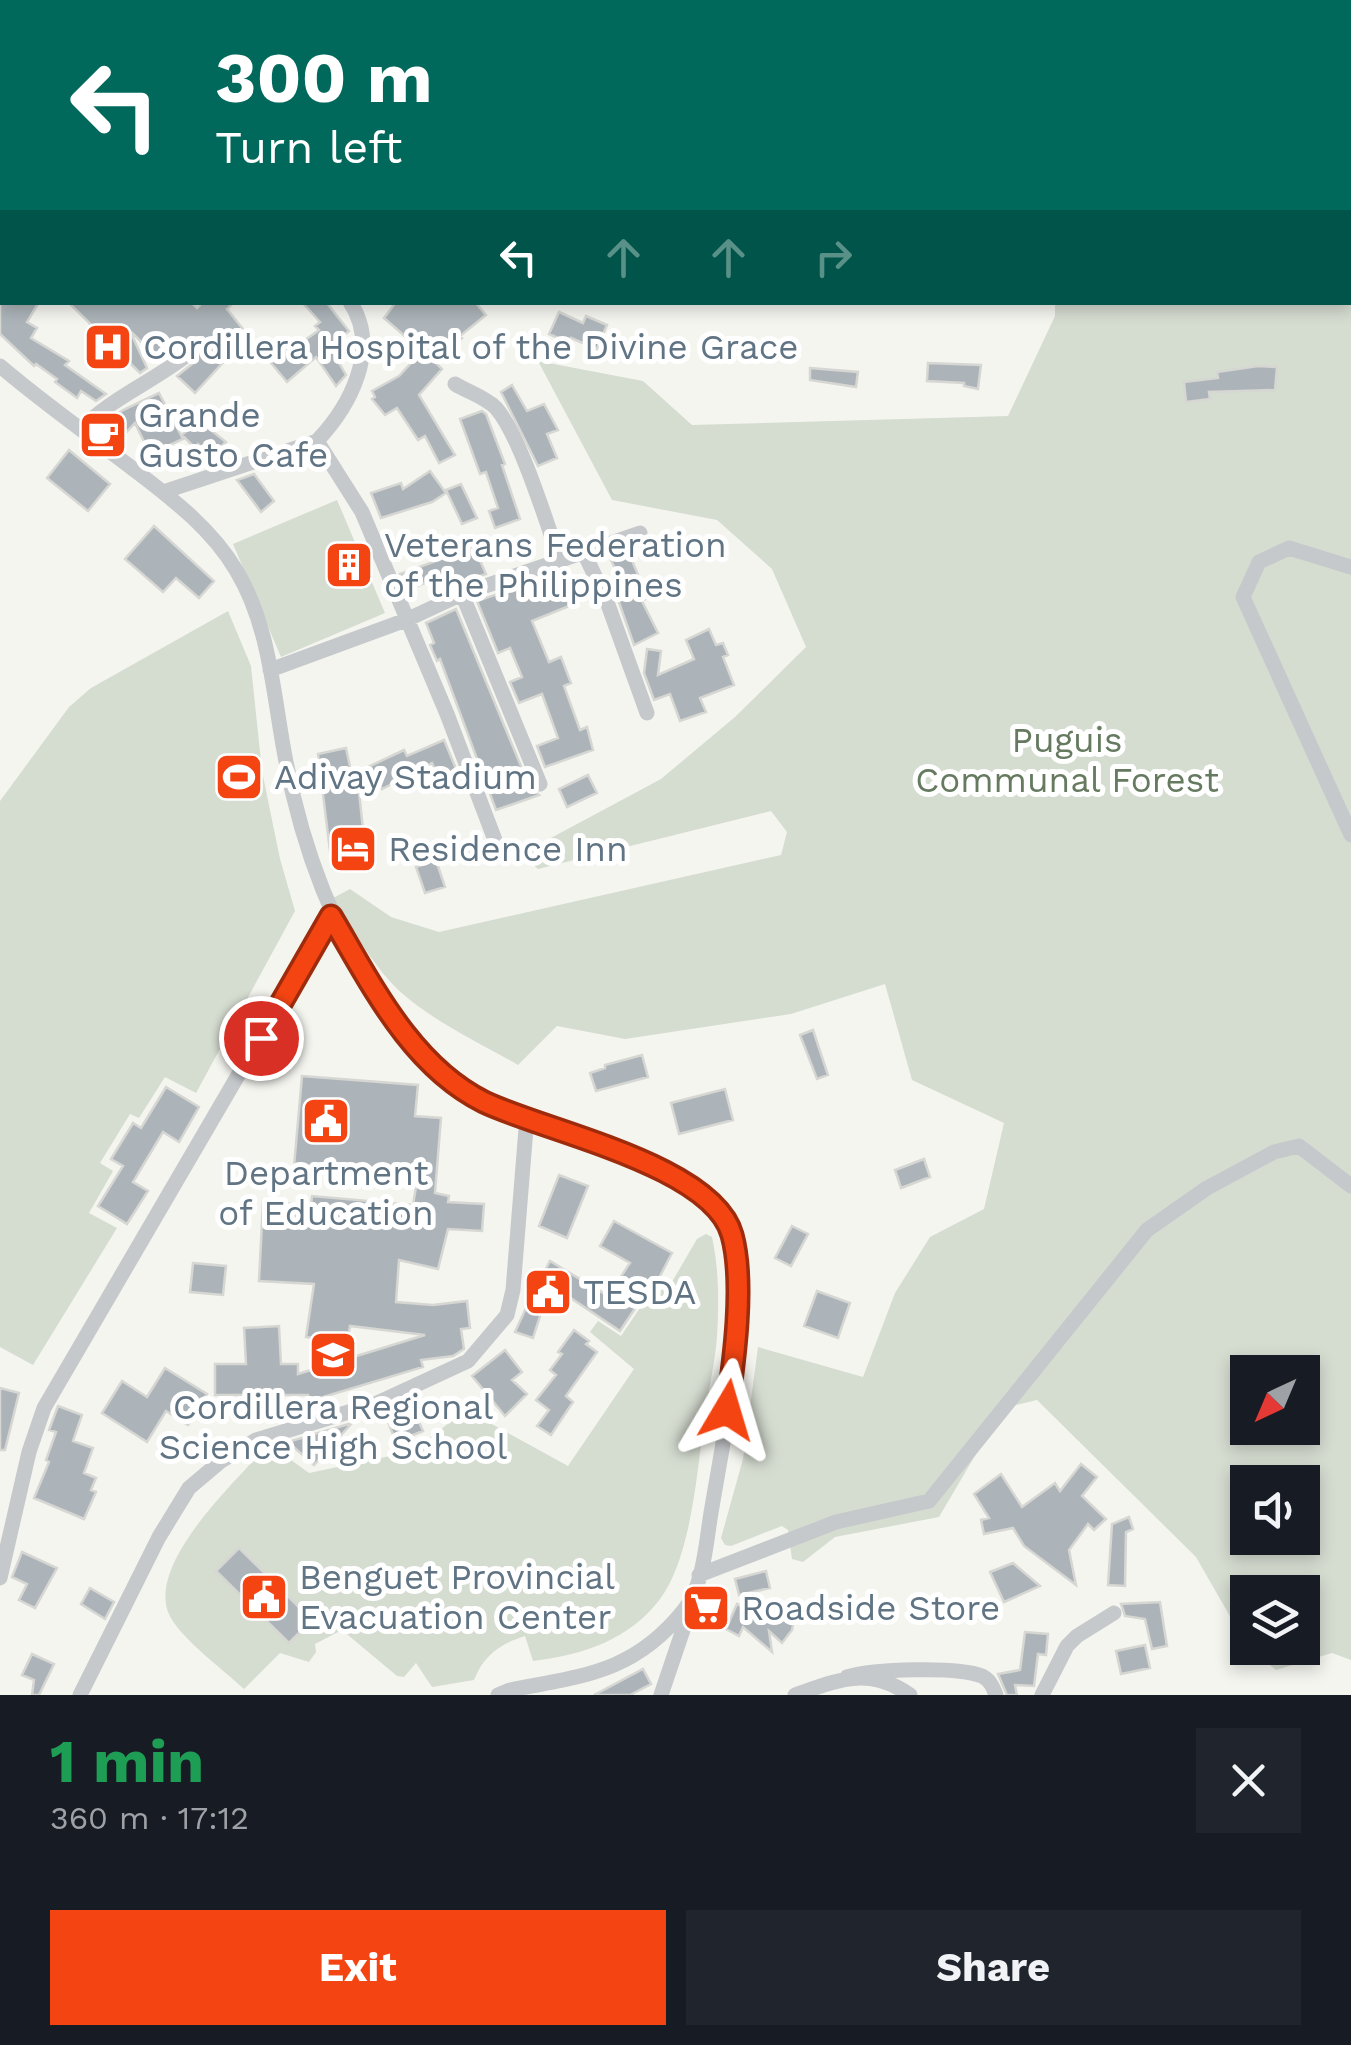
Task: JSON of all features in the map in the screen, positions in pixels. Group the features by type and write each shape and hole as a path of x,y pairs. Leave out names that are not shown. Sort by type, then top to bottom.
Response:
{"street":[{"path":"162,492 317,441 343,411 358,376 361,335 358,313 352,305"},
{"path":"81,429 100,409 158,378 186,355"},
{"path":"0,366 185,510 219,545 239,574 264,638 289,774 311,862 331,916 380,999 412,1043 442,1072 482,1101 686,1183 716,1206 732,1235 737,1290 732,1375 699,1575 661,1695"},
{"path":"455,384 495,408 506,424 542,506 560,561"},
{"path":"317,441 362,512 495,840 492,847 467,856"},
{"path":"270,670 406,620 462,594 640,533"},
{"path":"1351,568 1288,548 1258,562 1242,596 1351,836"},
{"path":"584,553 606,599 647,714"},
{"path":"462,594 540,784"},
{"path":"0,1578 29,1452 44,1408 331,916"},
{"path":"80,1695 159,1537 189,1488 221,1461 256,1440 375,1404 468,1361 494,1334 508,1315 513,1290 527,1116"},
{"path":"699,1575 836,1522 930,1501 1147,1230 1207,1188 1274,1152 1299,1146 1351,1186"},
{"path":"498,1695 600,1673 652,1641 687,1606"},
{"path":"1042,1695 1068,1646 1114,1613"},
{"path":"795,1695 862,1672 950,1671 981,1676 988,1680 996,1695"},
{"path":"846,1676 880,1680 910,1695"}],"green space":[{"name":"Puguis Communal Forest","path":"1055,305 1351,305 1351,1660 1332,1653 1320,1657 1320,1575 1230,1575 1230,1616 1196,1557 1037,1400 1003,1408 939,1517 835,1537 803,1562 792,1559 788,1530 782,1526 725,1545 721,1538 743,1459 758,1347 863,1377 895,1293 930,1237 984,1209 1004,1123 912,1080 885,984 791,1014 625,1039 557,1026 518,1065 444,1023 403,994 374,961 333,898 350,889 391,917 439,932 781,855 787,832 771,811 538,869 521,854 661,779 735,717 806,647 772,569 717,520 612,500 538,361 643,381 692,425 1008,416 1055,316"},
{"path":"337,500 385,613 281,657 233,544"},
{"path":"228,611 251,666 262,771 295,911 196,1093 165,1077 139,1118 130,1114 100,1163 113,1171 89,1213 117,1228 33,1365 0,1347 0,801 69,707 91,688"},
{"path":"706,1234 712,1237 716,1261 718,1325 692,1509 671,1581 660,1599 634,1625 587,1650 533,1661 525,1636 494,1652 474,1680 432,1687 416,1663 404,1677 397,1676 342,1630 315,1644 316,1652 309,1662 280,1653 244,1689 173,1621 166,1593 180,1552 209,1510 253,1461 291,1460 309,1473 395,1455 429,1438 473,1405 490,1423 568,1466 634,1369 590,1332 598,1321 621,1336 648,1296 669,1287 697,1239"}],"building":[{"path":"0,305 37,305 27,322 37,328 31,338 69,361 65,365 106,394 96,401 81,391 77,398 0,334"},
{"path":"71,305 231,305 227,309 251,339 230,355 195,393 177,376 197,360 198,353 192,345 180,346 174,340 157,357 130,331 147,368 140,373"},
{"path":"305,305 328,305 349,331 330,347 346,375 336,386 316,357 287,382 271,363 319,330 315,326 320,322"},
{"path":"394,305 478,305 486,315 460,336 437,364 442,369 419,395 455,455 439,463 425,436 418,440 397,408 385,415 372,399 372,391 399,376 422,351 384,318"},
{"path":"559,312 583,323 586,316 607,325 597,349 549,334"},
{"path":"928,363 981,365 978,389 964,383 927,381"},
{"path":"1277,367 1275,390 1209,392 1210,399 1186,402 1184,382 1218,378 1217,372"},
{"path":"810,368 858,372 856,387 810,380"},
{"path":"512,385 527,411 544,404 558,430 547,434 557,458 538,466 501,392"},
{"path":"159,393 183,439 150,454 135,423 120,439 103,424 123,410"},
{"path":"482,411 505,464 502,465 520,519 495,528 489,511 498,508 486,472 480,474 460,419"},
{"path":"198,420 226,442 211,456 182,435"},
{"path":"69,450 110,484 88,511 47,478"},
{"path":"430,471 446,493 432,502 381,518 371,493 401,483 403,489"},
{"path":"254,474 274,501 261,512 237,480"},
{"path":"461,484 477,518 462,524 446,490"},
{"path":"154,526 214,581 199,598 176,578 163,592 125,559"},
{"name":"Veterans Federation of the Philippines","path":"353,542 367,573 355,579 352,572 339,578 330,559 343,553 340,547"},
{"path":"474,547 486,574 447,588 442,575 407,591 400,574"},
{"path":"627,549 648,598 642,601 658,633 634,645 615,591 624,587 609,556"},
{"path":"565,571 579,602 532,621 549,662 561,657 571,683 564,686 580,730 587,727 593,750 545,767 537,746 558,738 542,694 519,703 510,682 522,677 510,648 498,653 477,601"},
{"path":"456,609 530,788 539,795 496,810 440,659 437,661 430,645 434,643 426,623"},
{"path":"709,629 716,645 723,643 728,655 723,657 734,685 700,698 706,712 680,721 670,694 654,700 644,673 647,649 661,651 658,675 694,659 686,640"},
{"path":"444,740 459,776 441,784 432,763 382,789 370,766 404,750 407,756"},
{"path":"346,748 352,776 357,773 365,848 330,851 318,754"},
{"path":"588,775 597,793 567,807 559,789"},
{"path":"436,860 445,887 425,893 416,867"},
{"path":"813,1030 828,1075 817,1079 800,1035"},
{"path":"642,1055 648,1077 596,1091 590,1073"},
{"path":"302,1076 418,1085 415,1116 441,1118 435,1193 449,1196 448,1202 484,1204 482,1231 448,1229 438,1269 399,1260 396,1302 433,1305 467,1301 470,1328 461,1329 464,1349 453,1356 421,1360 423,1367 310,1401 308,1395 215,1395 215,1364 246,1364 244,1328 279,1326 281,1364 298,1364 298,1374 425,1335 350,1326 347,1343 306,1337 314,1284 259,1281 263,1202 311,1205 312,1196 413,1205 417,1181 412,1177 294,1166"},
{"path":"166,1087 199,1107 179,1142 163,1132 133,1182 148,1191 127,1224 98,1206 123,1166 111,1159 133,1123 141,1128"},
{"path":"725,1089 733,1120 679,1134 671,1103"},
{"path":"924,1159 930,1177 901,1188 895,1170"},
{"path":"559,1175 588,1186 567,1238 539,1226"},
{"path":"614,1221 672,1253 659,1278 656,1277 620,1331 541,1278 550,1261 608,1296 630,1263 600,1246"},
{"path":"792,1226 808,1234 791,1266 775,1258"},
{"path":"193,1263 226,1266 223,1295 190,1292"},
{"path":"817,1291 850,1303 838,1338 804,1326"},
{"path":"531,1297 543,1307 533,1338 515,1332"},
{"path":"574,1330 597,1352 566,1396 573,1402 551,1435 537,1426 549,1410 536,1400 556,1375 550,1370"},
{"path":"505,1350 522,1372 512,1380 527,1394 505,1416 472,1376"},
{"path":"165,1368 207,1394 188,1425 166,1411 147,1442 102,1413 122,1381 147,1397"},
{"path":"0,1388 19,1393 5,1450 0,1450"},
{"path":"58,1406 82,1415 73,1441 93,1448 84,1473 96,1478 91,1490 96,1492 84,1519 34,1498 49,1462 46,1460 56,1432 49,1430"},
{"path":"412,1406 423,1431 396,1442 386,1417"},
{"path":"352,1423 314,1465 289,1443 291,1441"},
{"path":"1081,1464 1097,1477 1082,1496 1106,1519 1094,1530 1088,1524 1069,1550 1076,1585 1024,1546 1013,1528 984,1534 981,1520 989,1518 974,1494 1001,1474 1022,1507 1055,1483 1060,1491"},
{"path":"1129,1517 1133,1529 1126,1532 1125,1586 1108,1585 1112,1524"},
{"path":"239,1548 312,1620 289,1643 216,1571"},
{"path":"22,1552 57,1568 35,1608 19,1600 27,1584 12,1577"},
{"path":"1013,1563 1040,1586 1004,1602 990,1572"},
{"path":"766,1571 770,1588 739,1595 735,1579"},
{"path":"90,1588 114,1602 105,1619 81,1604"},
{"path":"1160,1602 1167,1646 1152,1649 1145,1619 1125,1616 1121,1604"},
{"path":"737,1604 759,1614 794,1619 792,1630 782,1643 769,1631 772,1652 743,1627 739,1636 726,1629"},
{"path":"1025,1632 1048,1634 1046,1655 1038,1654 1034,1686 1015,1685 1017,1695 1007,1695 998,1674 1020,1670"},
{"path":"1145,1645 1150,1668 1121,1674 1116,1651"},
{"path":"32,1654 54,1664 39,1695 32,1695 34,1680 22,1675"},
{"path":"643,1669 651,1684 630,1695 594,1695"}],"place":[{"name":"Cordillera Hospital of the Divine Grace","path":"108,347"},
{"name":"Grande Gusto Cafe","path":"103,435"},
{"name":"Veterans Federation of the Philippines","path":"349,565"},
{"name":"Adivay Stadium","path":"239,777"},
{"name":"Residence Inn","path":"353,849"},
{"name":"Department of Education","path":"326,1121"},
{"name":"TESDA","path":"548,1292"},
{"name":"Cordillera Regional Science High School","path":"333,1355"},
{"name":"Benguet Provincial Evacuation Center","path":"264,1597"},
{"name":"Roadside Store","path":"706,1608"}],"route":[{"path":"261,1038 331,916 380,999 412,1043 442,1072 482,1101 625,1155 702,1193 716,1206 732,1235 737,1290 727,1410"}]}
